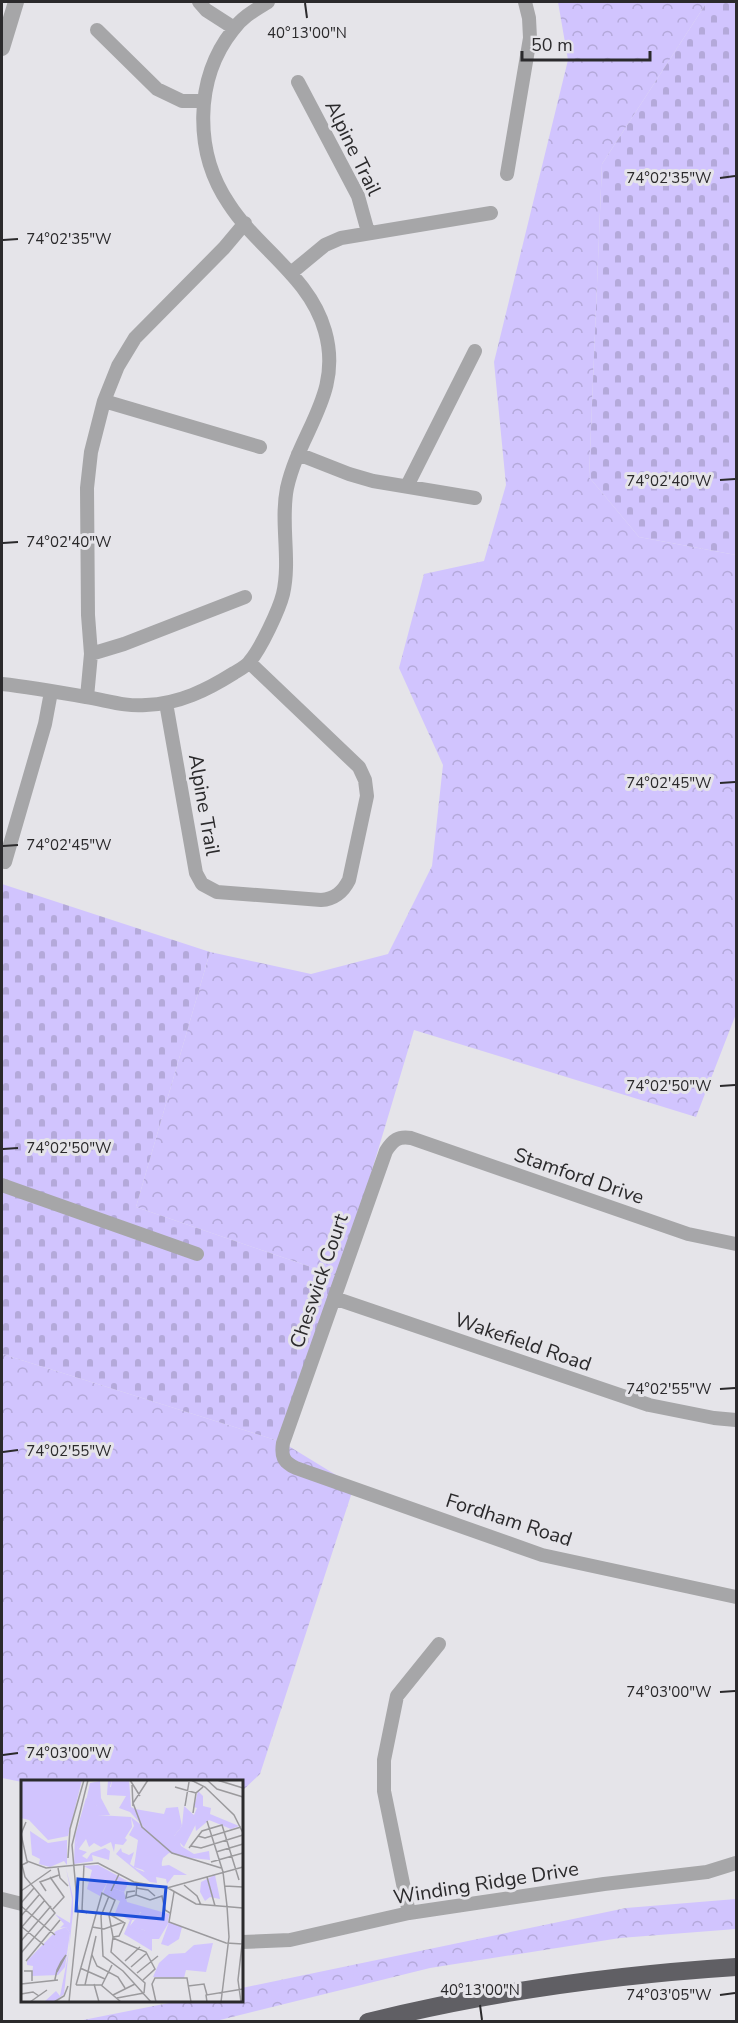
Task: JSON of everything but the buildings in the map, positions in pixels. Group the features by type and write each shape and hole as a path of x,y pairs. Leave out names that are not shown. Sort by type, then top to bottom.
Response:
{"highway":[{"path":"368,2022 498,1995 605,1979 736,1967"}],"street":[{"path":"2,48 16,2"},
{"path":"199,2 206,10 234,28"},
{"path":"2,684 118,704 144,706 166,703 190,697 219,683 250,663 273,619 284,590 287,564 286,498 298,454 326,394 330,372 330,352 322,319 312,298 229,205 218,184 207,152 203,101 210,70 217,54 234,28 250,12 268,2"},
{"path":"507,174 530,38 525,2"},
{"path":"97,30 157,89 182,101 203,101"},
{"name":"Alpine Trail","path":"298,81 358,196 368,232"},
{"path":"291,273 326,245 341,238 491,213"},
{"path":"87,697 91,654 88,615 87,488 91,452 104,401 118,366 135,339 224,249 245,223"},
{"path":"407,486 475,351"},
{"path":"104,401 260,447"},
{"path":"298,454 373,481 475,498"},
{"path":"91,654 124,644 245,597"},
{"name":"Alpine Trail","path":"166,703 196,873 202,884 218,892 321,900 338,895 349,880 367,796 365,780 359,767 250,663"},
{"path":"5,862 45,724 51,692"},
{"name":"Cheswick Court","path":"281,1454 386,1151 392,1141 402,1136 411,1137"},
{"name":"Stamford Drive","path":"411,1137 688,1234 736,1244"},
{"path":"2,1185 197,1254"},
{"name":"Wakefield Road","path":"334,1298 648,1405 736,1420"},
{"name":"Fordham Road","path":"281,1454 286,1464 296,1468 542,1555 736,1597"},
{"path":"409,1913 384,1791 384,1760 397,1696 439,1644"},
{"name":"Winding Ridge Drive","path":"243,1942 290,1940 409,1913 604,1884 707,1872 736,1863"},
{"path":"2,1899 21,1904"}],"green space":[{"path":"558,2 707,2 602,164 589,477 639,537 736,555 736,1014 696,1117 414,1030 340,1277 136,1207 210,952 311,974 388,954 432,866 443,765 399,668 424,574 484,561 506,485 494,362 568,60"},
{"path":"707,2 736,2 736,555 639,537 589,477 602,164"},
{"path":"2,884 210,952 136,1207 340,1277 282,1442 2,1354"},
{"path":"2,1354 282,1442 354,1486 260,1774 243,1790 243,1780 21,1782 2,1778"},
{"path":"736,1899 736,1929 620,1938 430,1968 216,2021 78,2021 174,2002 243,2002 243,1988 626,1908"}]}
